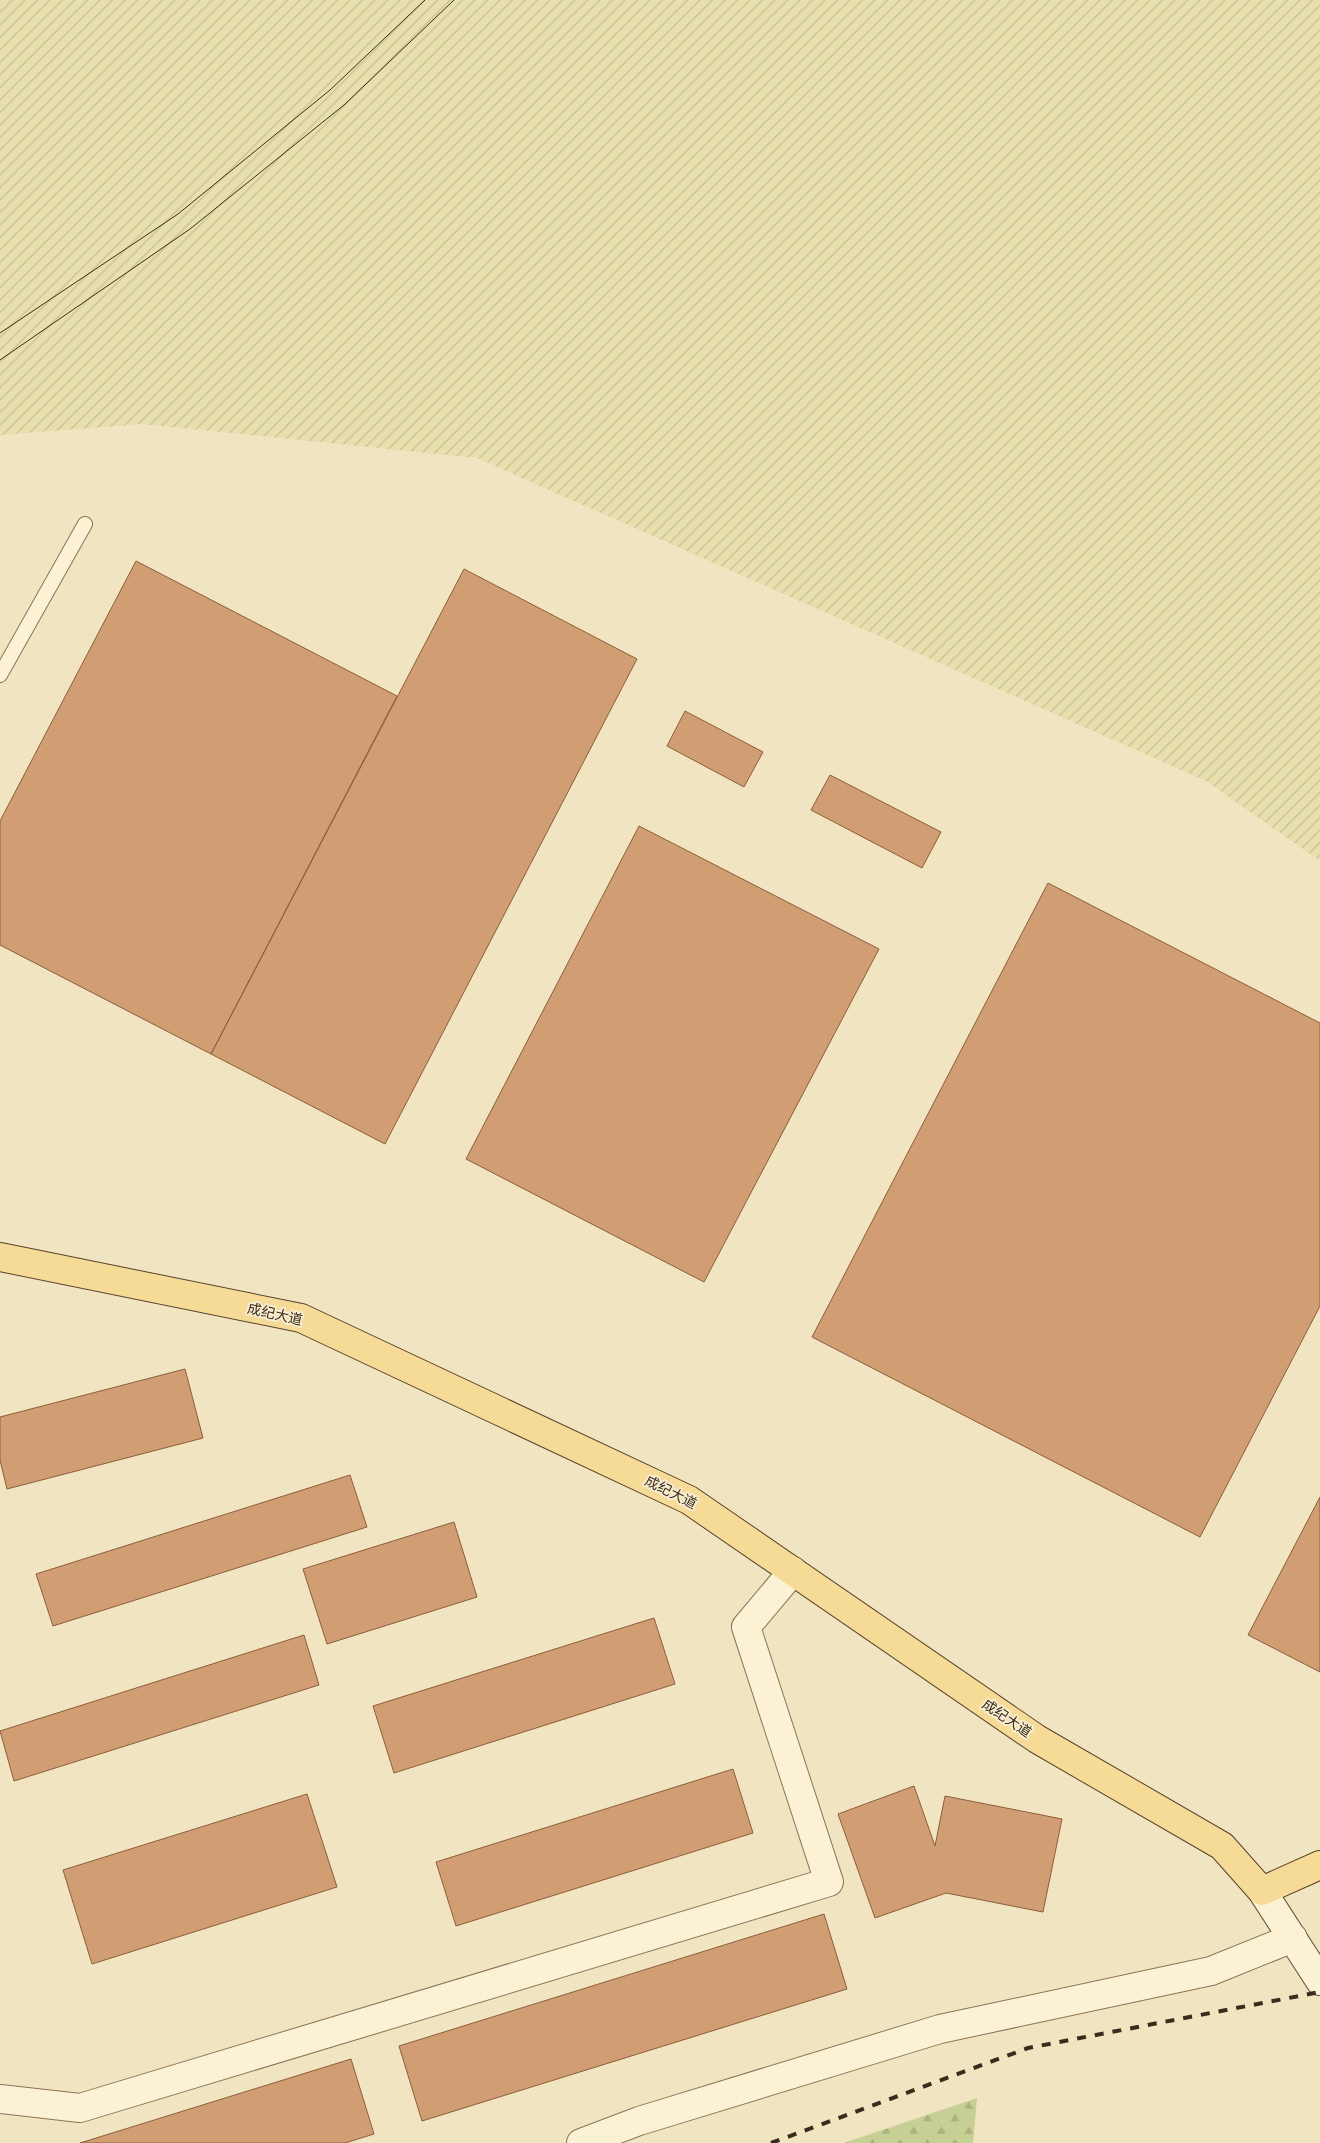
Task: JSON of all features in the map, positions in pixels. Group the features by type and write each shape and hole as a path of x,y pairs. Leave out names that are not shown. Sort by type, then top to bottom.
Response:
{"main road":[{"name":"成纪大道","path":"2,1260 301,1318 689,1500 1037,1739 1222,1846 1262,1891"},
{"path":"1262,1891 1320,1865"}],"street":[{"path":"0,2099 80,2108 829,1882 746,1627 793,1571"},
{"path":"1262,1891 1320,1981"},
{"path":"581,2143 638,2121 940,2029 1211,1971 1293,1938"}],"lane":[{"path":"0,675 85,524"}],"shaded area":[{"path":"0,0 1320,0 1320,861 1206,781 477,458 142,424 0,435"}],"green space":[{"path":"977,2098 973,2143 844,2143"}],"building":[{"path":"136,561 397,696 211,1054 0,945 0,821"},
{"path":"464,569 637,659 385,1144 211,1054"},
{"path":"685,711 763,752 744,787 667,746"},
{"path":"830,775 941,832 922,868 811,810"},
{"path":"639,826 879,949 704,1282 466,1159"},
{"path":"1048,883 1320,1023 1320,1306 1200,1537 812,1337"},
{"path":"185,1369 203,1438 7,1489 0,1460 0,1417"},
{"path":"350,1475 367,1527 53,1626 36,1574"},
{"path":"1320,1497 1320,1672 1248,1635"},
{"path":"454,1522 477,1597 327,1644 303,1569"},
{"path":"654,1618 675,1684 394,1773 373,1706"},
{"path":"304,1635 319,1685 14,1781 0,1731"},
{"path":"733,1769 753,1833 456,1926 436,1862"},
{"path":"914,1786 935,1846 945,1796 1062,1819 1043,1912 946,1893 875,1918 838,1814"},
{"path":"307,1794 337,1887 92,1964 63,1870"},
{"path":"824,1914 847,1989 422,2121 399,2046"},
{"path":"351,2059 374,2134 345,2143 80,2143"}],"tram line":[{"path":"0,333 178,214 330,90 425,0"},
{"path":"0,360 190,229 344,105 454,0"}],"railway":[{"path":"771,2143 1028,2048 1320,1992"}]}
